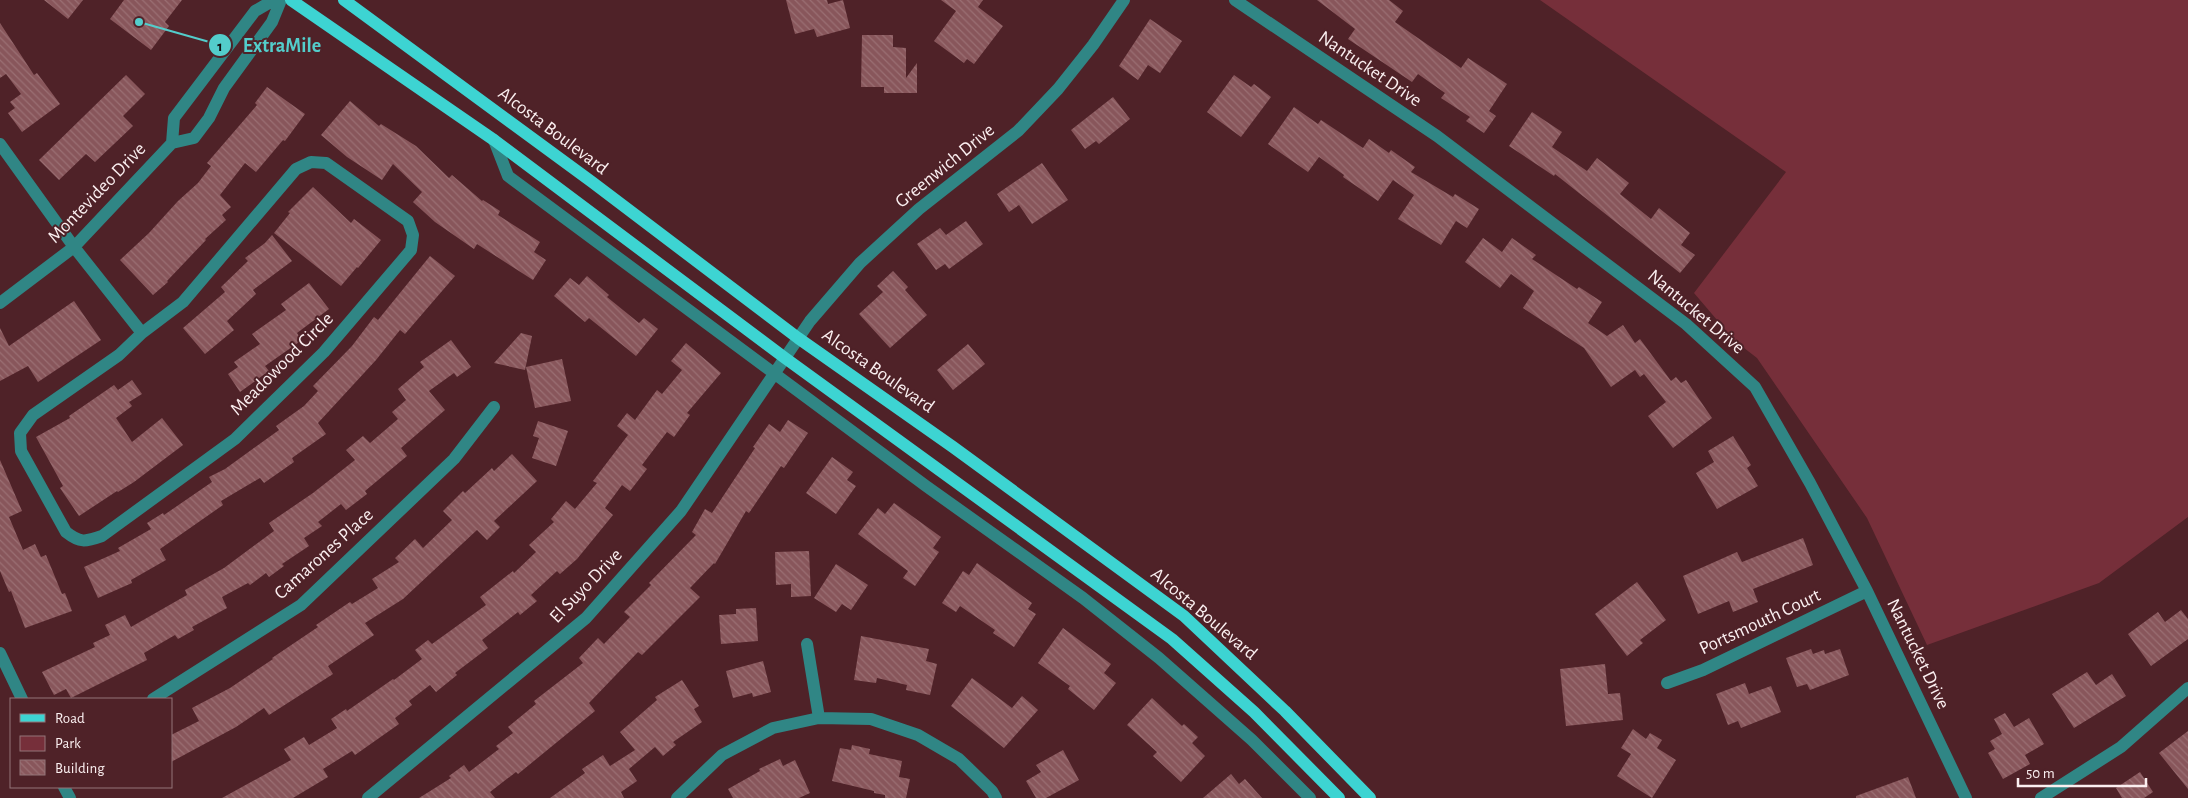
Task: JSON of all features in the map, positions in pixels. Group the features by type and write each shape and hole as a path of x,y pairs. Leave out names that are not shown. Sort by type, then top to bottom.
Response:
{"main road":[{"path":"292,0 494,140 785,358 1172,639 1254,712 1339,798"},
{"name":"Alcosta Boulevard","path":"344,0 592,182 798,338 953,447 1184,616 1285,710 1370,798"}],"street":[{"name":"Montevideo Drive","path":"172,143 174,118 256,10 274,0"},
{"name":"Montevideo Drive","path":"0,303 74,247 172,143 194,138 209,118 224,88 272,22 281,0"},
{"name":"Greenwich Drive","path":"785,358 810,321 860,263 919,209 1018,131 1064,82 1093,45 1124,0"},
{"name":"Nantucket Drive","path":"1235,0 1437,136 1686,324 1755,388 1810,483 1867,591 1966,798"},
{"path":"494,140 508,176 926,486 1083,598 1151,652 1252,740 1310,798"},
{"path":"0,144 74,247 142,333"},
{"name":"Meadowood Circle","path":"311,162 326,163 408,220 413,235 411,250 324,352 235,439 102,536 89,541 76,540 66,532 21,451 20,433 32,415 119,355 142,333 183,302 296,169 311,162"},
{"name":"El Suyo Drive","path":"368,798 586,618 681,511 785,358"},
{"name":"Camarones Place","path":"155,698 301,605 454,459 494,407"},
{"name":"Portsmouth Court","path":"1667,683 1703,670 1867,591"},
{"path":"807,644 819,718"},
{"path":"0,653 22,698"},
{"path":"2041,798 2121,747 2188,688"},
{"path":"677,798 722,755 773,728 819,718 871,719 918,735 959,759 992,791 996,798"}],"green space":[{"path":"1540,0 2188,0 2188,517 2099,583 1927,645 1867,518 1757,358 1735,341 1694,293 1786,172"}],"building":[{"path":"44,0 83,0 68,19"},
{"path":"124,0 182,0 165,22 169,26 151,50 110,19"},
{"path":"786,0 827,0 828,4 843,0 850,28 817,37 814,29 795,34"},
{"path":"941,0 983,0 978,7 1003,26 974,64 967,59 964,63 934,41 956,11"},
{"path":"1317,0 1389,0 1403,11 1395,22 1461,68 1468,58 1507,84 1489,111 1496,116 1484,133 1466,121 1470,117 1441,98 1445,93 1418,74 1412,82 1348,39 1355,29"},
{"path":"1150,19 1182,41 1160,73 1148,65 1138,80 1119,66"},
{"path":"0,23 34,75 37,73 60,104 22,132 8,113 15,108 10,102 21,94 6,74 0,78"},
{"path":"862,35 893,35 893,47 906,48 906,78 917,63 917,93 884,93 884,87 861,87"},
{"path":"126,75 145,94 123,116 133,126 95,162 86,154 59,180 39,160"},
{"path":"1234,75 1251,87 1254,84 1271,97 1241,137 1207,112"},
{"path":"267,87 305,114 285,141 283,140 256,172 245,163 220,195 231,207 222,215 226,220 205,239 168,282 153,295 120,260 198,183 211,166 207,163 257,105 255,103"},
{"path":"1113,97 1130,119 1099,144 1096,141 1085,149 1071,130"},
{"path":"350,101 379,126 381,124 416,146 449,178 452,175 482,201 500,211 498,215 540,242 534,252 546,260 533,280 477,244 474,249 435,222 413,202 422,192 393,164 382,180 347,157 321,135"},
{"path":"1294,107 1318,124 1321,120 1363,148 1369,139 1389,153 1391,150 1415,167 1411,172 1453,197 1455,194 1479,209 1467,228 1456,221 1441,245 1398,219 1414,195 1393,180 1378,201 1343,177 1344,175 1319,157 1308,172 1268,144"},
{"path":"1532,112 1562,132 1552,147 1587,171 1597,158 1629,183 1620,194 1651,219 1659,208 1690,233 1681,245 1695,255 1680,273 1555,174 1554,176 1509,146"},
{"path":"1042,163 1068,200 1032,224 1019,205 1009,212 997,194"},
{"path":"313,187 351,223 354,219 381,240 341,286 274,233 290,213 288,212"},
{"path":"966,221 983,244 949,269 945,264 936,270 917,244 940,228 946,235"},
{"path":"272,235 292,261 253,290 256,294 227,321 234,330 205,354 183,328 225,292 221,287 248,261 245,258 265,243"},
{"path":"1483,238 1502,252 1512,238 1536,255 1532,259 1577,289 1579,287 1602,302 1588,323 1607,336 1623,325 1635,343 1640,339 1671,381 1676,377 1681,383 1686,380 1712,418 1673,448 1648,416 1666,402 1644,374 1640,377 1635,370 1611,387 1584,348 1523,308 1534,291 1511,274 1500,288 1465,262"},
{"path":"430,256 455,276 405,334 400,330 376,360 318,423 326,434 292,458 294,462 264,483 260,478 221,501 223,505 160,549 166,560 131,580 132,583 98,598 84,567 120,551 118,548 151,529 147,523 163,513 164,515 212,482 209,477 225,469 279,430 276,426 304,406 318,391 313,386 352,346 374,317 378,320"},
{"path":"893,271 908,287 905,290 927,315 890,348 859,314 883,292 877,286"},
{"path":"587,276 609,295 607,297 639,323 644,318 658,329 636,356 589,318 585,322 554,296 570,278 579,285"},
{"path":"309,283 329,309 297,333 302,340 265,366 269,371 240,392 228,374 238,367 234,362 260,344 252,334 286,310 281,304"},
{"path":"74,301 101,340 38,382 28,366 0,381 0,328 9,346"},
{"path":"521,333 532,336 525,370 494,363"},
{"path":"451,340 471,367 457,377 454,373 429,391 445,410 401,448 407,456 365,491 367,494 346,510 341,504 318,522 322,526 304,538 309,546 282,564 284,566 269,577 266,573 250,585 248,583 222,597 227,608 192,627 194,630 178,639 175,635 144,653 147,660 71,698 66,689 54,695 42,672 95,647 93,643 110,635 105,625 125,615 131,627 187,595 185,590 224,568 274,531 269,523 313,493 355,460 346,450 363,436 370,443 398,419 392,412 406,400 398,389 424,367 420,362"},
{"path":"686,343 721,373 687,413 690,415 674,437 667,432 642,465 647,469 630,491 622,485 605,508 613,515 577,559 560,574 557,571 531,595 537,601 520,615 518,612 482,640 488,648 455,673 457,675 436,692 430,685 409,701 412,705 395,718 399,724 355,755 352,751 323,769 328,777 293,798 222,798 291,760 284,749 304,737 309,745 337,728 331,719 346,709 347,711 422,659 415,650 428,640 432,644 486,605 480,597 513,571 514,573 536,552 529,545 554,522 551,519 566,501 575,509 597,483 593,481 628,435 617,426 627,413 635,420 657,390 662,394 682,370 671,361"},
{"path":"968,344 985,364 953,390 937,370"},
{"path":"562,359 571,401 535,408 526,367"},
{"path":"132,380 142,394 129,402 132,406 116,418 132,442 162,418 183,445 134,482 79,516 60,488 63,486 36,437 70,418 69,416 114,385 118,390"},
{"path":"788,420 808,433 784,468 781,466 749,513 746,511 715,564 690,588 700,597 642,655 638,652 589,703 595,711 518,774 516,772 490,792 495,798 419,798 451,778 449,776 464,765 469,772 499,749 496,746 513,733 508,727 536,704 534,701 583,663 579,658 598,638 604,644 630,617 624,612 651,585 649,583 696,535 692,532 705,509 712,513 769,424 780,432"},
{"path":"538,421 568,431 556,466 532,458 539,438 533,436"},
{"path":"1733,436 1751,465 1747,468 1758,486 1717,509 1696,473 1714,462 1708,451"},
{"path":"512,454 537,481 494,521 500,527 487,540 477,530 403,599 365,623 374,635 328,666 333,674 269,715 264,708 236,727 172,761 172,734 199,721 192,708 230,688 318,627 316,625 350,602 352,604 378,588 372,579 399,562 395,558 415,539 423,548 452,520 443,511 463,491 465,493 492,468 494,471"},
{"path":"832,457 853,472 847,480 856,486 836,514 806,493"},
{"path":"0,460 22,511 9,517 23,550 35,544 41,557 46,555 62,594 65,593 72,611 25,628 11,591 9,592 0,571"},
{"path":"894,503 941,537 933,548 939,552 915,586 903,578 908,571 858,534 878,508 885,514"},
{"path":"1803,538 1813,565 1753,589 1758,602 1733,612 1729,601 1698,614 1683,576 1737,552 1742,562"},
{"path":"809,551 811,596 791,597 791,584 776,585 775,552"},
{"path":"977,563 1032,603 1028,609 1036,614 1014,647 993,633 995,630 960,606 956,612 942,603 963,571 969,575"},
{"path":"836,564 868,585 851,610 842,604 836,612 814,598"},
{"path":"1637,582 1666,620 1640,640 1643,643 1627,656 1595,614"},
{"path":"756,608 758,641 721,644 719,615 736,614 736,609"},
{"path":"2181,610 2188,619 2188,639 2151,666 2128,634 2158,612 2165,622"},
{"path":"1063,628 1111,664 1104,673 1116,683 1094,710 1068,689 1070,686 1038,663"},
{"path":"861,636 929,649 926,661 937,664 930,695 906,690 907,685 877,678 876,683 854,680"},
{"path":"1811,649 1813,654 1824,650 1825,654 1840,649 1849,675 1810,690 1807,684 1797,687 1786,658"},
{"path":"763,661 771,692 753,697 752,693 733,698 726,671"},
{"path":"1605,664 1608,694 1620,693 1623,720 1566,726 1560,669"},
{"path":"2087,672 2096,685 2112,674 2126,696 2074,728 2052,694"},
{"path":"972,678 1012,708 1022,696 1038,710 1004,748 951,706"},
{"path":"682,680 699,706 694,709 702,722 673,742 676,745 663,756 655,747 629,769 637,781 621,792 624,798 550,798 585,773 582,769 603,755 610,766 635,750 620,732 657,700 655,697"},
{"path":"1745,683 1749,694 1771,686 1781,712 1741,728 1738,721 1728,725 1716,694"},
{"path":"1152,698 1182,726 1184,724 1198,737 1192,743 1205,756 1181,782 1153,756 1157,752 1127,725"},
{"path":"2005,713 2014,727 2029,718 2044,744 2025,755 2030,764 2003,779 1988,753 1995,749 1990,741 2002,734 1994,719"},
{"path":"1633,729 1646,739 1650,733 1662,740 1657,748 1676,760 1652,798 1617,776 1631,754 1621,748"},
{"path":"2188,731 2188,789 2159,753"},
{"path":"852,745 870,749 869,754 902,761 899,777 910,779 906,798 885,798 885,795 874,793 874,791 832,781 840,748 851,750"},
{"path":"1063,750 1079,780 1046,798 1036,798 1026,781 1041,772 1036,765"},
{"path":"780,759 783,766 795,760 810,793 799,798 733,798 728,789 760,771 759,769"},
{"path":"2140,772 2153,792 2144,798 2122,798 2116,788"},
{"path":"1231,774 1239,784 1245,779 1262,798 1203,798"},
{"path":"1908,777 1916,798 1856,798 1856,796"}],"place":[{"name":"ExtraMile","path":"139,22"}]}
